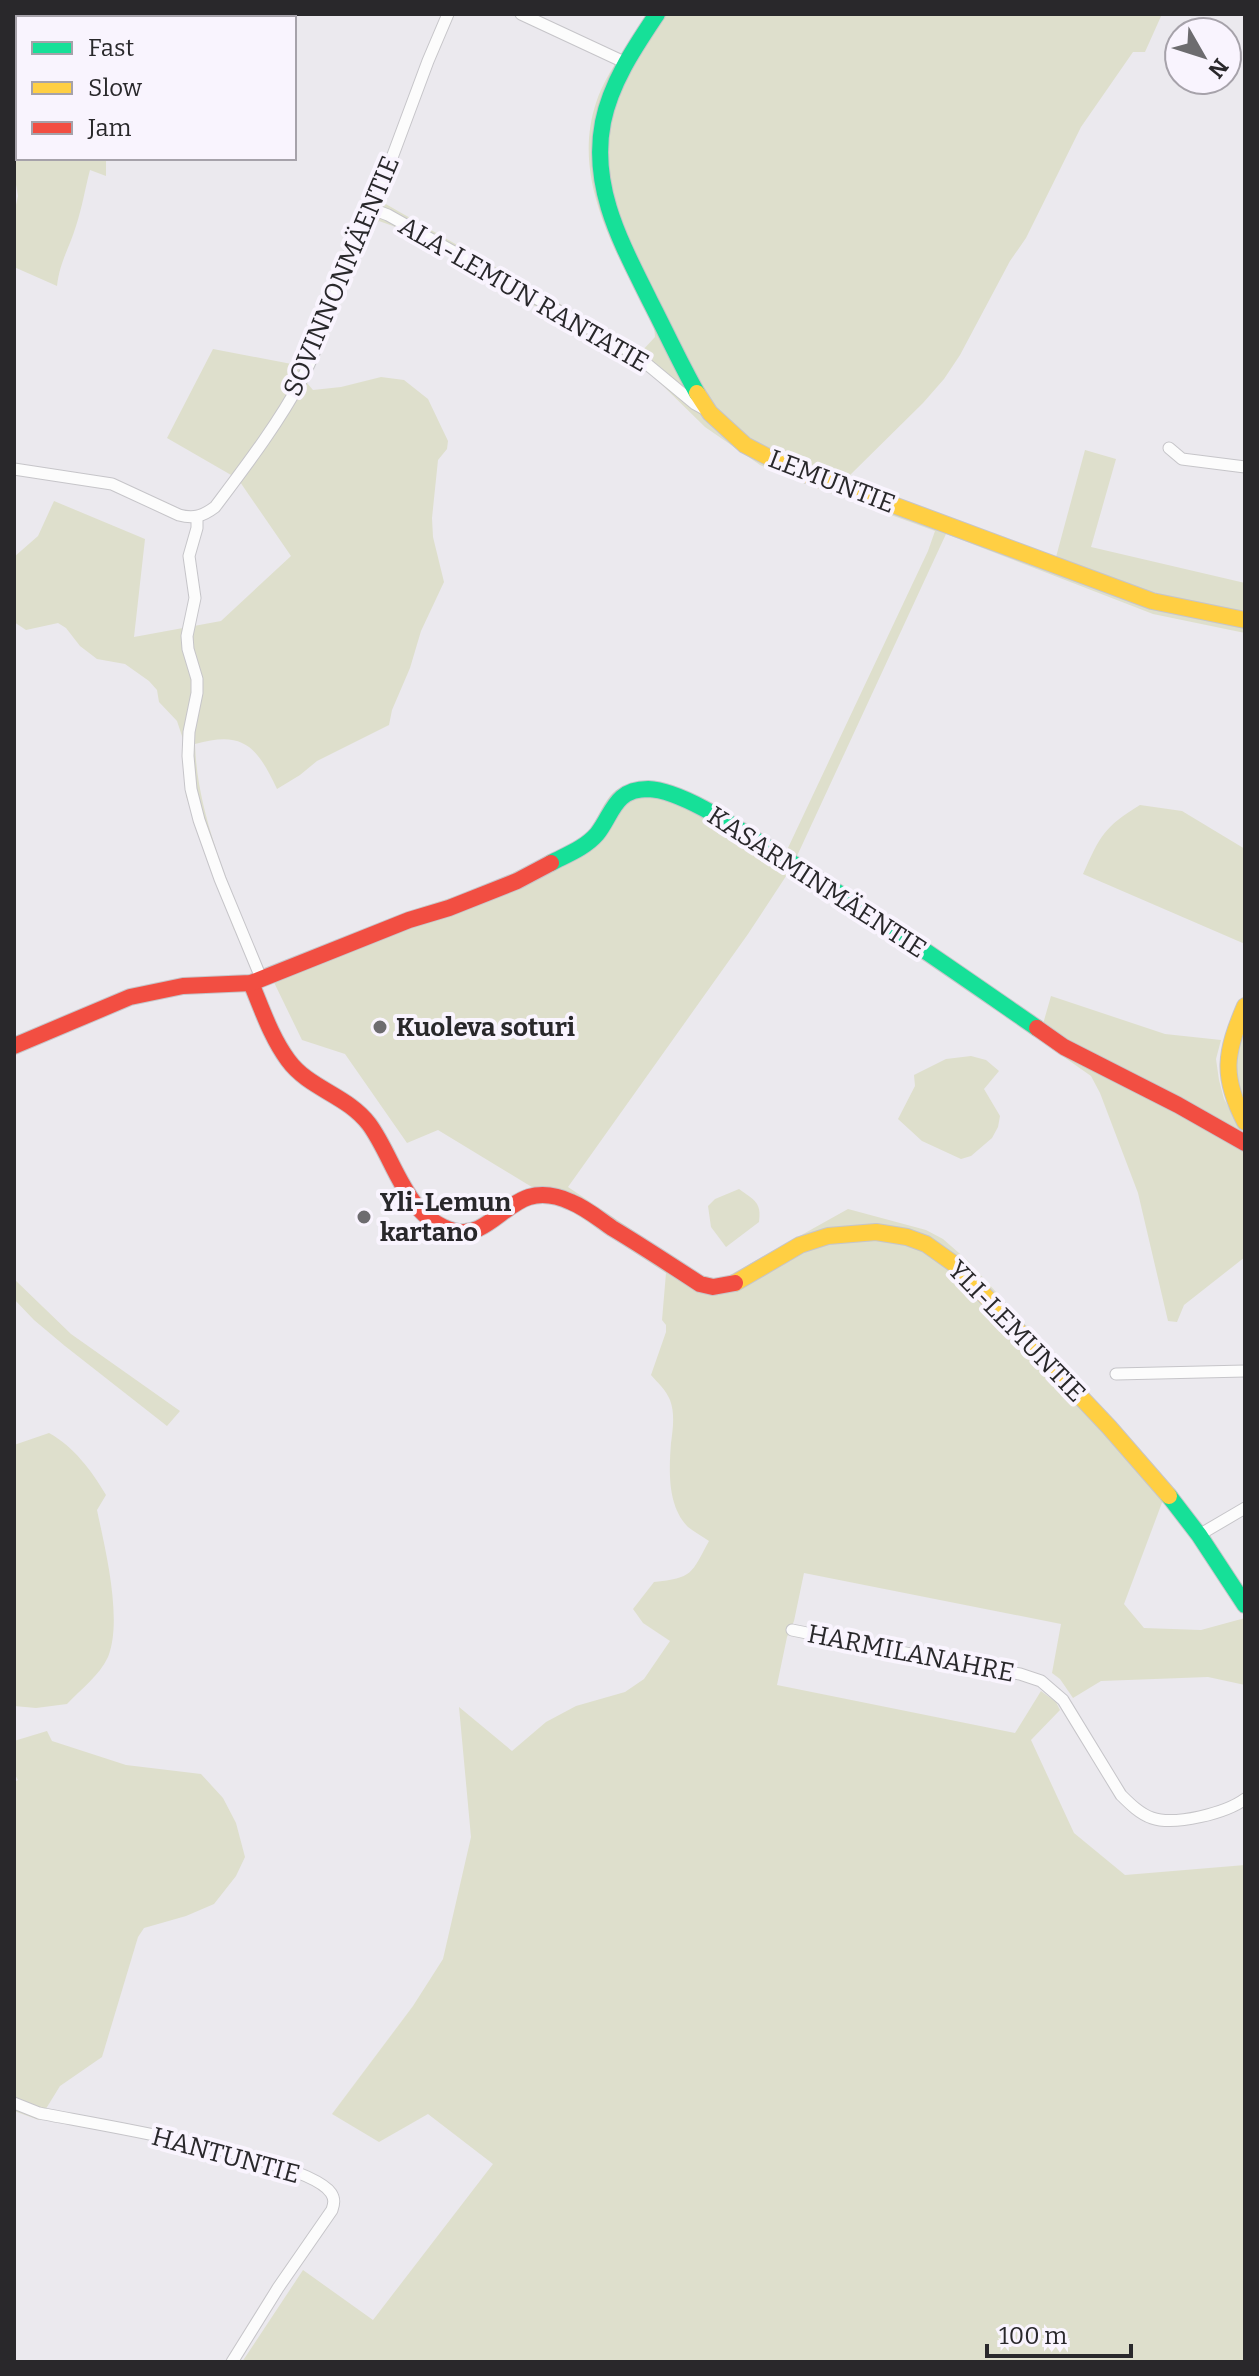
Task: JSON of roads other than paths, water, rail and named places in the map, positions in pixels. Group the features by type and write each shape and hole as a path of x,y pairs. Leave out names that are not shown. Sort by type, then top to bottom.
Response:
{"street":[{"name":"SOVINNONMÄENTIE","path":"197,517 215,507 302,379 357,235 371,214 448,14"},
{"path":"521,14 624,62"},
{"name":"LEMUNTIE","path":"657,14 624,62 605,112 599,141 602,187 619,239 696,392 710,413 745,445 793,470 1152,601 1245,620"},
{"name":"ALA-LEMUN RANTATIE","path":"371,214 380,212 388,215 621,346 710,413"},
{"path":"1169,448 1182,459 1245,467"},
{"path":"14,469 112,484 179,515 197,517 189,556 195,598 187,636 197,679 188,756 191,789 199,820 256,980 183,986 144,993 14,1046"},
{"name":"KASARMINMÄENTIE","path":"256,980 517,881 584,846 597,834 616,801 629,793 648,789 670,794 712,812 845,896 1064,1047 1245,1143"},
{"name":"YLI-LEMUNTIE","path":"256,980 269,1026 288,1060 312,1083 350,1103 361,1114 379,1139 396,1175 410,1195 426,1214 453,1231 467,1233 483,1227 515,1202 531,1195 560,1197 710,1288 721,1288 735,1282 801,1244 849,1233 897,1235 918,1240 940,1252 957,1266 1109,1427 1163,1489 1199,1535 1245,1605"},
{"path":"1245,1006 1225,1063 1229,1088 1245,1122"},
{"path":"1116,1374 1245,1371"},
{"path":"1199,1535 1245,1508"},
{"name":"HARMILANAHRE","path":"792,1630 1020,1674 1041,1681 1063,1700 1121,1795 1132,1806 1155,1819 1204,1816 1231,1809 1245,1799"},
{"name":"HANTUNTIE","path":"14,2103 39,2113 215,2149 304,2174 331,2192 335,2201 332,2210 232,2362"}],"place":[{"name":"Kuoleva soturi","path":"380,1027"},
{"name":"Yli-Lemun kartano","path":"364,1217"}]}
